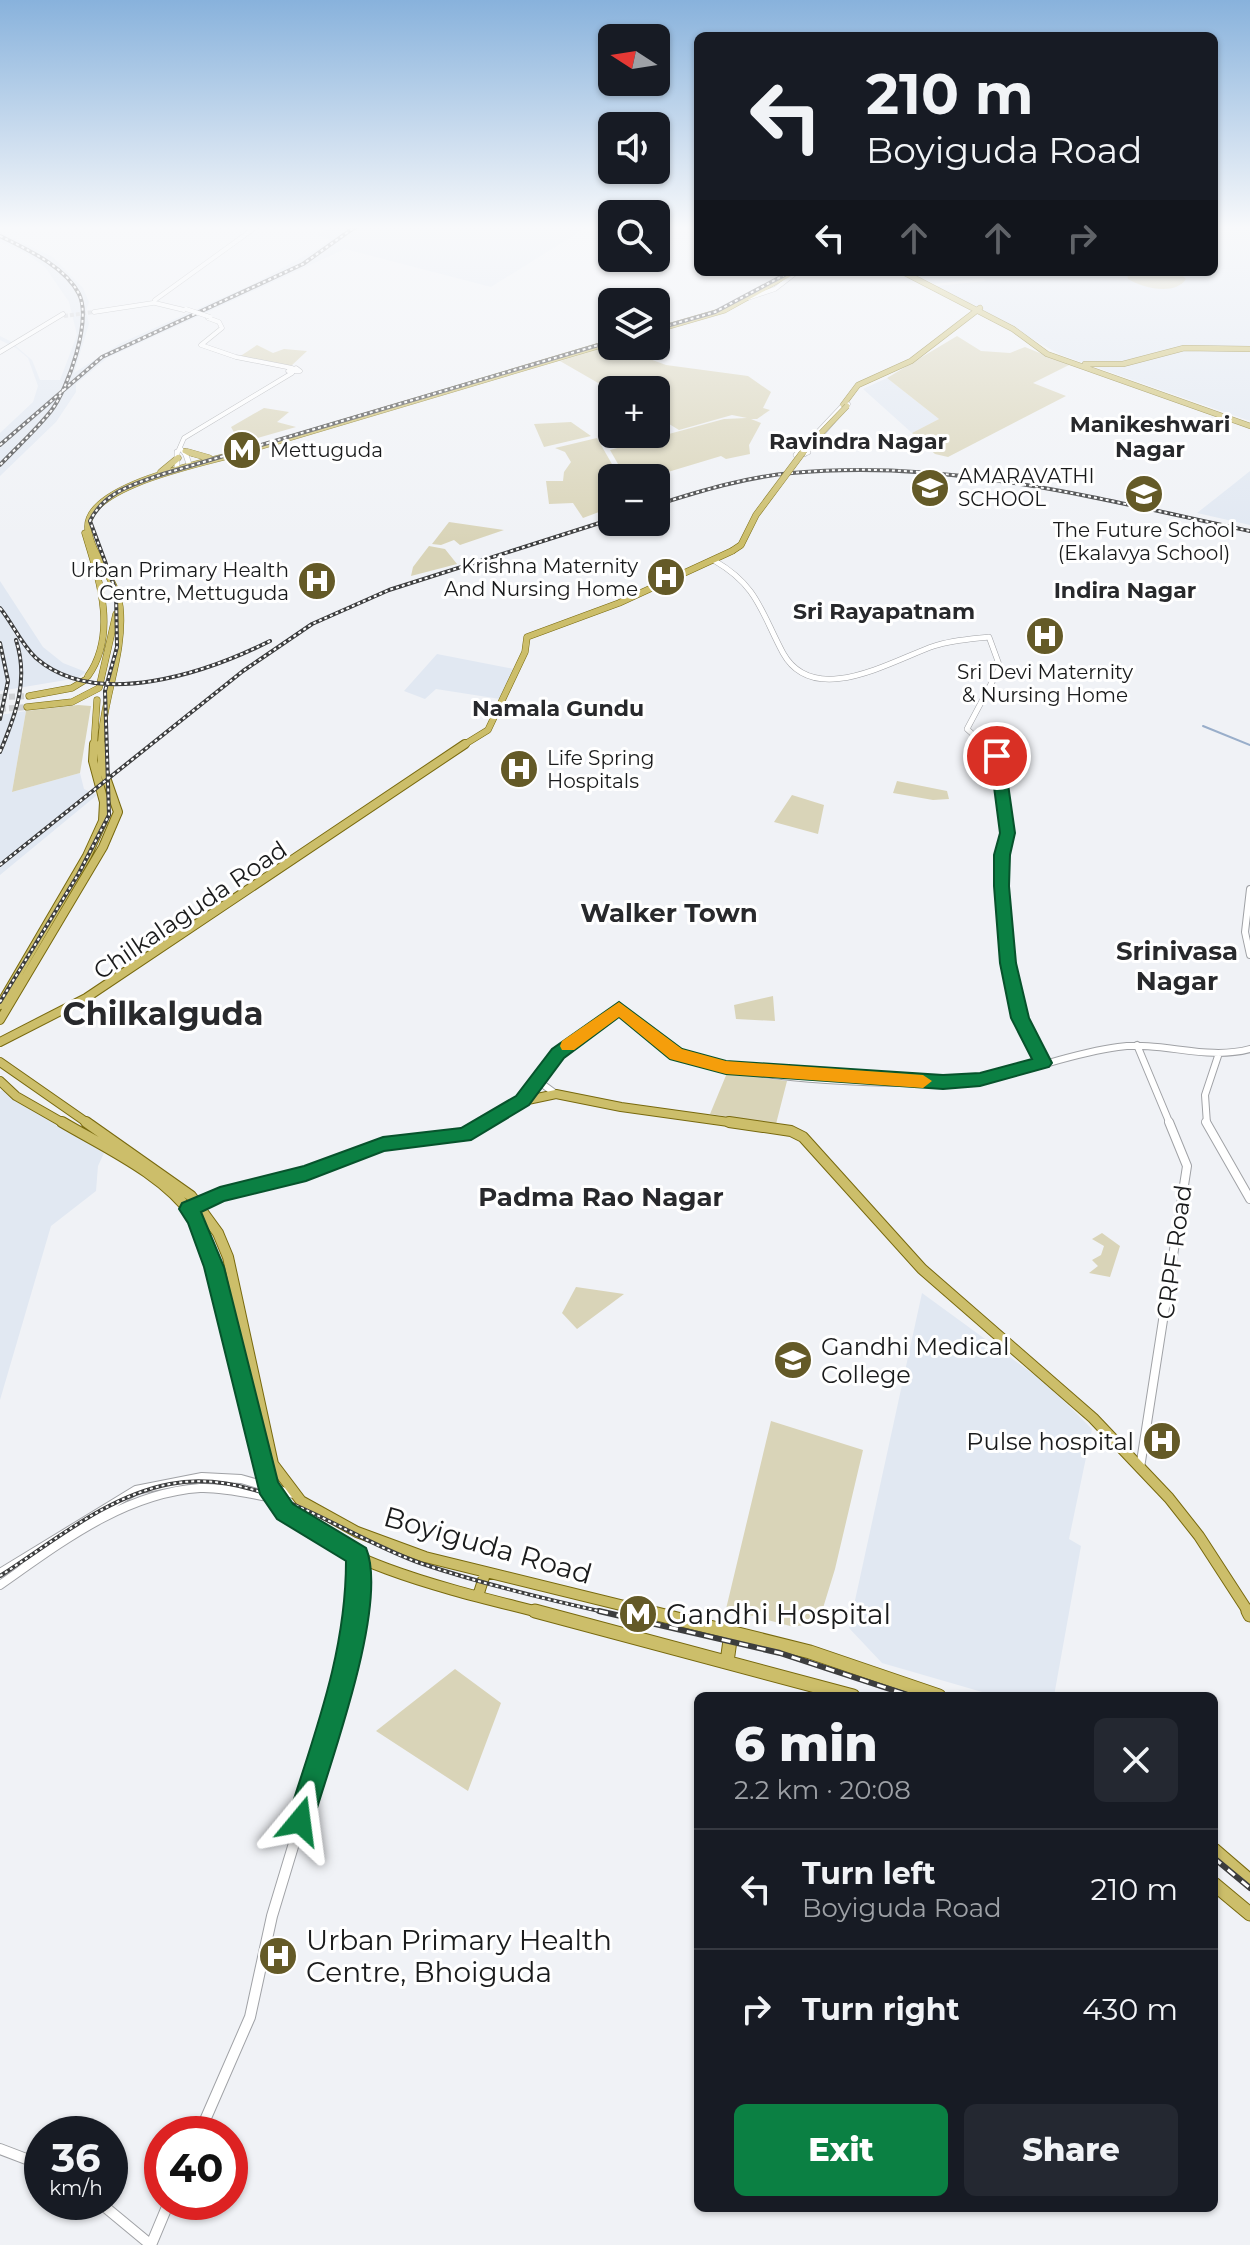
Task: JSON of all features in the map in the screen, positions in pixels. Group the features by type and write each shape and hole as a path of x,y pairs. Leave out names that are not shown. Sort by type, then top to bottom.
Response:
{"main road":[{"path":"846,404 858,385 911,361 951,332"},
{"path":"1017,332 1043,351 1250,424"},
{"path":"0,1020 103,847 118,807 101,760 118,643 118,611 111,579 89,529 89,516 113,494 141,482 598,344"},
{"path":"1071,362 1107,366 1138,362 1180,349 1250,349"},
{"path":"1071,362 1250,424"},
{"path":"1103,372 1107,366"},
{"path":"61,696 86,678 103,655 103,613 84,528 86,512 111,491 161,472 399,404"},
{"name":"Chilkalaguda Road","path":"0,1045 89,1001 139,970 317,850 416,774 488,730 525,652 527,637 619,603 715,561 741,545 756,515 794,459 846,404"},
{"path":"183,450 209,458"},
{"path":"161,472 178,458"},
{"path":"98,581 111,579"},
{"path":"0,1005 87,856 103,821 104,802 93,761 96,696 108,659 109,631 118,611"},
{"path":"72,688 76,700"},
{"path":"76,700 61,696 28,701 76,700 108,696"},
{"name":"Boyiguda Road","path":"0,1062 194,1206 218,1233 236,1285 273,1464 293,1494 332,1519 387,1545 485,1574 822,1655 928,1692"},
{"name":"Boyiguda Road","path":"0,1081 21,1099 124,1158 194,1206 219,1290 268,1486 274,1498 295,1518 358,1556 478,1596 840,1692"},
{"path":"21,1099 36,1089"},
{"path":"194,1206 228,1192 306,1173 383,1144 465,1135 523,1101 556,1094 621,1107 781,1129 803,1137 922,1269 1093,1418 1183,1513 1250,1615"},
{"path":"219,1290 236,1285"},
{"path":"478,1596 485,1574"},
{"path":"727,1662 731,1633"},
{"path":"1218,1853 1250,1881"},
{"path":"1218,1887 1250,1914"}],"street":[{"path":"0,352 33,332"},
{"path":"177,467 184,438 291,371 211,349 200,343 215,332"},
{"path":"846,404 850,406 812,448 805,454 796,455 846,404"},
{"path":"183,450 189,464"},
{"path":"715,561 738,574 755,591 785,657 792,664 822,679 849,679 936,645 989,637 1000,667 967,729 997,756 1008,833 1002,855 1008,963 1020,1018 1043,1063"},
{"path":"1250,889 1245,932 1250,955"},
{"path":"523,1101 558,1054 619,1008 676,1054 726,1067 943,1082 980,1079 1137,1045 1218,1056 1250,1049"},
{"name":"CRPF Road","path":"1137,1045 1187,1166 1140,1468"},
{"path":"1218,1056 1205,1095 1205,1120 1250,1199"},
{"path":"538,1081 556,1094"},
{"path":"0,1573 136,1490 202,1477 241,1479 293,1494"},
{"path":"0,1585 65,1541 153,1497 187,1489 210,1488 274,1498"},
{"path":"207,2116 250,2017 276,1903 350,1658 358,1606 358,1556"},
{"path":"0,2149 24,2158"},
{"path":"121,2220 151,2245 161,2220"}],"shaded area":[{"path":"76,332 87,332 74,373 121,343 146,332 164,332 107,358 76,384 76,392 56,422 0,476 0,433 33,402 38,386 28,358 0,340 0,336 10,341 32,360 40,380 60,380"},
{"path":"1019,332 1250,332 1250,421 1061,355"},
{"path":"957,336 981,351 1010,353 1025,347 1069,365 1033,383 1066,396 948,457 935,454 912,433 939,419 887,378"},
{"path":"257,345 273,353 284,349 307,351 290,367 239,357"},
{"path":"598,349 598,360 652,360 666,365 748,376 771,392 763,408 770,410 757,419 751,419 761,423 749,445 750,454 726,459 721,456 670,471 670,464 618,464 610,450 670,448 670,434 724,419 747,418 732,415 679,430 670,425 670,376 598,376 598,383 560,361"},
{"path":"887,378 939,419 912,433 863,389"},
{"path":"264,408 289,412 277,422 296,427 240,443 231,427"},
{"path":"571,422 591,436 544,447 534,424"},
{"path":"597,438 598,448 603,448 612,464 598,464 598,512 583,518 573,503 549,504 546,481 563,481 564,472 571,462 565,452 555,448"},
{"path":"1250,471 1250,525 1197,513 1230,487"},
{"path":"449,522 504,530 460,545 454,540 441,545 432,544"},
{"path":"429,546 445,549 457,564 411,576 413,567"},
{"path":"0,581 43,647 63,663 86,672 78,678 0,691"},
{"path":"437,654 514,669 500,699 436,689 425,699 404,691"},
{"path":"91,706 80,773 12,792 26,711"},
{"path":"26,711 12,792 80,773 84,789 97,795 0,875 0,715"},
{"path":"897,781 947,791 949,799 933,800 893,793"},
{"path":"792,795 824,805 818,834 774,822"},
{"path":"773,996 775,1021 736,1019 734,1005"},
{"path":"727,1073 787,1081 776,1124 710,1114"},
{"path":"4,1090 104,1153 98,1166 96,1191 51,1226 0,1400 0,1091"},
{"path":"1102,1233 1120,1246 1110,1277 1089,1273 1098,1266 1092,1260 1101,1255 1104,1246 1092,1239"},
{"path":"576,1287 624,1294 577,1329 562,1313"},
{"name":"Gandhi Hospital","path":"922,1293 1047,1384 1092,1429 1069,1539 1081,1546 1055,1692 982,1692 882,1663 849,1628"},
{"path":"771,1421 863,1450 835,1569 819,1621 794,1627 726,1609"},
{"path":"455,1669 501,1703 468,1791 376,1731"}],"waterway":[{"path":"1203,726 1250,745"}],"tunnel":[{"path":"0,697 29,696"},
{"path":"0,709 27,707"}],"railway":[{"path":"62,391 71,371 81,332"},
{"path":"62,391 102,357 157,332"},
{"path":"107,683 117,647 116,591 90,521 112,496 163,474 598,345"},
{"path":"0,445 62,391"},
{"path":"0,465 51,411 62,391"},
{"path":"670,501 723,485 775,475 850,470 908,471 1023,484 1250,531"},
{"path":"108,779 243,671 312,624 389,590 598,523"},
{"path":"0,608 36,658 61,674 107,683"},
{"path":"0,752 19,697 21,669 16,640"},
{"path":"107,683 153,681 185,674 270,641"},
{"path":"0,643 8,681 0,719"},
{"path":"107,683 108,779"},
{"path":"0,865 108,779"},
{"path":"0,1002 79,873 109,815 108,779"},
{"path":"0,1576 102,1509 147,1490 203,1481 235,1485 266,1494 298,1506 390,1551 443,1571 608,1613"},
{"path":"599,1611 780,1653 899,1692"},
{"path":"1218,1861 1250,1888"}],"slow traffic":[{"path":"568,1046 619,1008 676,1054 726,1067 923,1081"}],"place":[{"name":"Mettuguda","path":"242,450"},
{"name":"AMARAVATHI SCHOOL","path":"930,488"},
{"name":"The Future School (Ekalavya School)","path":"1144,494"},
{"name":"Krishna Maternity And Nursing Home","path":"666,577"},
{"name":"Urban Primary Health Centre, Mettuguda","path":"317,581"},
{"name":"Sri Devi Maternity & Nursing Home","path":"1045,636"},
{"name":"Life Spring Hospitals","path":"519,769"},
{"name":"Gandhi Medical College","path":"793,1360"},
{"name":"Pulse hospital","path":"1162,1441"},
{"name":"Gandhi Hospital","path":"638,1614"},
{"name":"Urban Primary Health Centre, Bhoiguda","path":"278,1956"}],"district":[{"name":"Manikeshwari Nagar","path":"1150,436"},
{"name":"Ravindra Nagar","path":"858,441"},
{"name":"Indira Nagar","path":"1125,590"},
{"name":"Sri Rayapatnam","path":"884,611"},
{"name":"Namala Gundu","path":"558,708"},
{"name":"Walker Town","path":"669,913"},
{"name":"Srinivasa Nagar","path":"1177,966"},
{"name":"Chilkalguda","path":"163,1013"},
{"name":"Padma Rao Nagar","path":"601,1197"}],"route":[{"path":"300,1821 350,1658 358,1606 358,1556 285,1511 268,1486 214,1267 196,1219 188,1209 220,1195 306,1173 383,1144 465,1135 523,1101 558,1054 619,1008 676,1054 726,1067 819,1076 943,1082 980,1079 1043,1063 1020,1018 1008,963 1002,886 1002,855 1008,833 997,756"}]}
